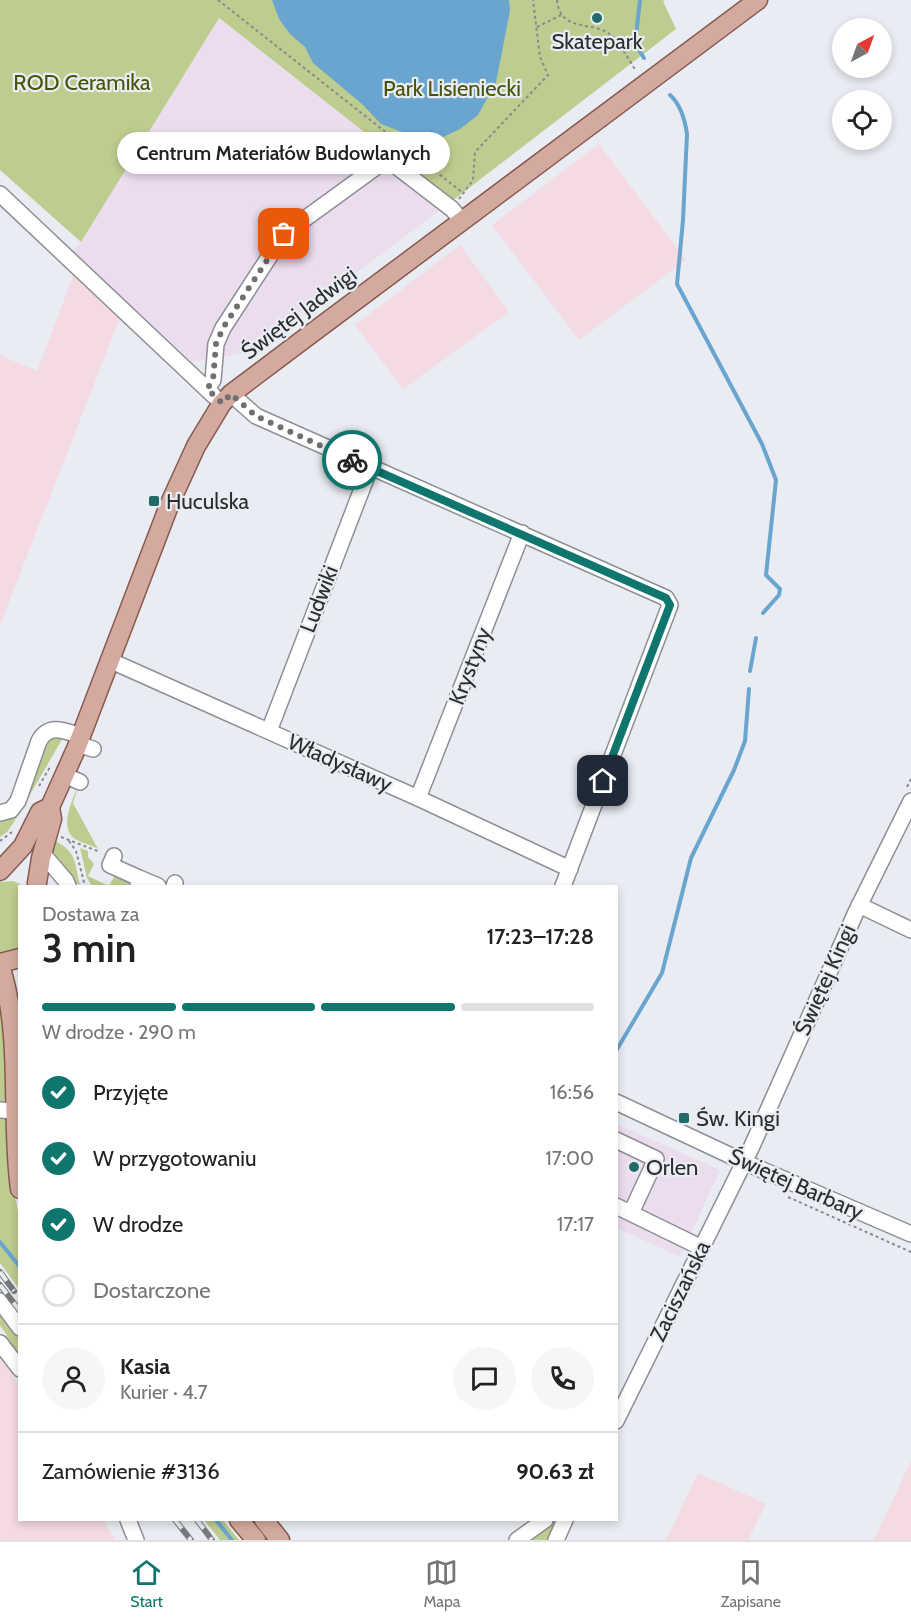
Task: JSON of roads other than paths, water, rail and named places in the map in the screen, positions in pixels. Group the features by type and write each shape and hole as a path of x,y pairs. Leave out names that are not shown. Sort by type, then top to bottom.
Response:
{"main road":[{"name":"Świętej Jadwigi","path":"1,869 23,846 40,813 50,807 72,778 110,660 170,502 196,446 226,399 457,215 758,0"},
{"name":"Świętej Jadwigi","path":"38,885 42,853 52,819 50,807"},
{"path":"1,869 18,872 38,885"},
{"path":"18,958 5,960 0,964 7,989 12,1030 15,1066 8,1110 18,1172"},
{"path":"240,1521 256,1540"},
{"path":"265,1521 280,1540"}],"street":[{"path":"207,389 213,380 216,344 223,328 284,234 382,164 388,163 396,166 416,189 457,215"},
{"path":"0,194 207,389 256,416 370,468 666,598 670,605 563,885"},
{"name":"Ludwiki","path":"269,731 370,468"},
{"name":"Krystyny","path":"418,798 522,533"},
{"name":"Władysławy","path":"110,660 570,869"},
{"path":"0,813 11,810 18,801 39,741 44,734 57,729 84,743"},
{"name":"Świętej Kingi","path":"744,1162 859,905 911,801"},
{"path":"42,853 68,885"},
{"path":"114,855 110,865 156,885"},
{"path":"859,905 911,930"},
{"name":"Świętej Barbary","path":"618,1103 744,1162 911,1234"},
{"path":"618,1141 656,1159 632,1213"},
{"name":"Zaciszańska","path":"618,1416 744,1162"},
{"path":"618,1207 702,1248"},
{"path":"0,1301 18,1325"},
{"path":"0,1343 18,1367"},
{"path":"128,1521 136,1540"},
{"path":"517,1540 544,1521"},
{"path":"556,1540 565,1521"}],"water":[{"path":"272,0 509,0 510,11 496,82 478,115 460,129 443,137 405,133 381,124 362,104 313,63 305,47 290,34 279,19"}],"waterway":[{"path":"640,0 635,44 644,58"},
{"path":"670,95 682,113 687,134 677,284 762,444 776,480 766,575 780,589 779,595 763,613"},
{"path":"750,671 756,638"},
{"path":"618,1048 662,973 691,858 734,770 745,741 749,689"},
{"path":"0,1242 18,1264"},
{"path":"217,1521 232,1540"}],"railway":[{"path":"0,1272 14,1291"},
{"path":"0,1285 18,1308"},
{"path":"176,1521 191,1540"},
{"path":"198,1521 212,1540"}],"place":[{"name":"Skatepark","path":"597,18"},
{"name":"Centrum Materiałów Budowlanych","path":"284,234"},
{"name":"Huculska","path":"154,501"},
{"name":"Św. Kingi","path":"684,1118"},
{"name":"Orlen","path":"634,1167"}],"park label":[{"name":"ROD Ceramika","path":"82,82"},
{"name":"Park Lisieniecki","path":"452,88"}]}
